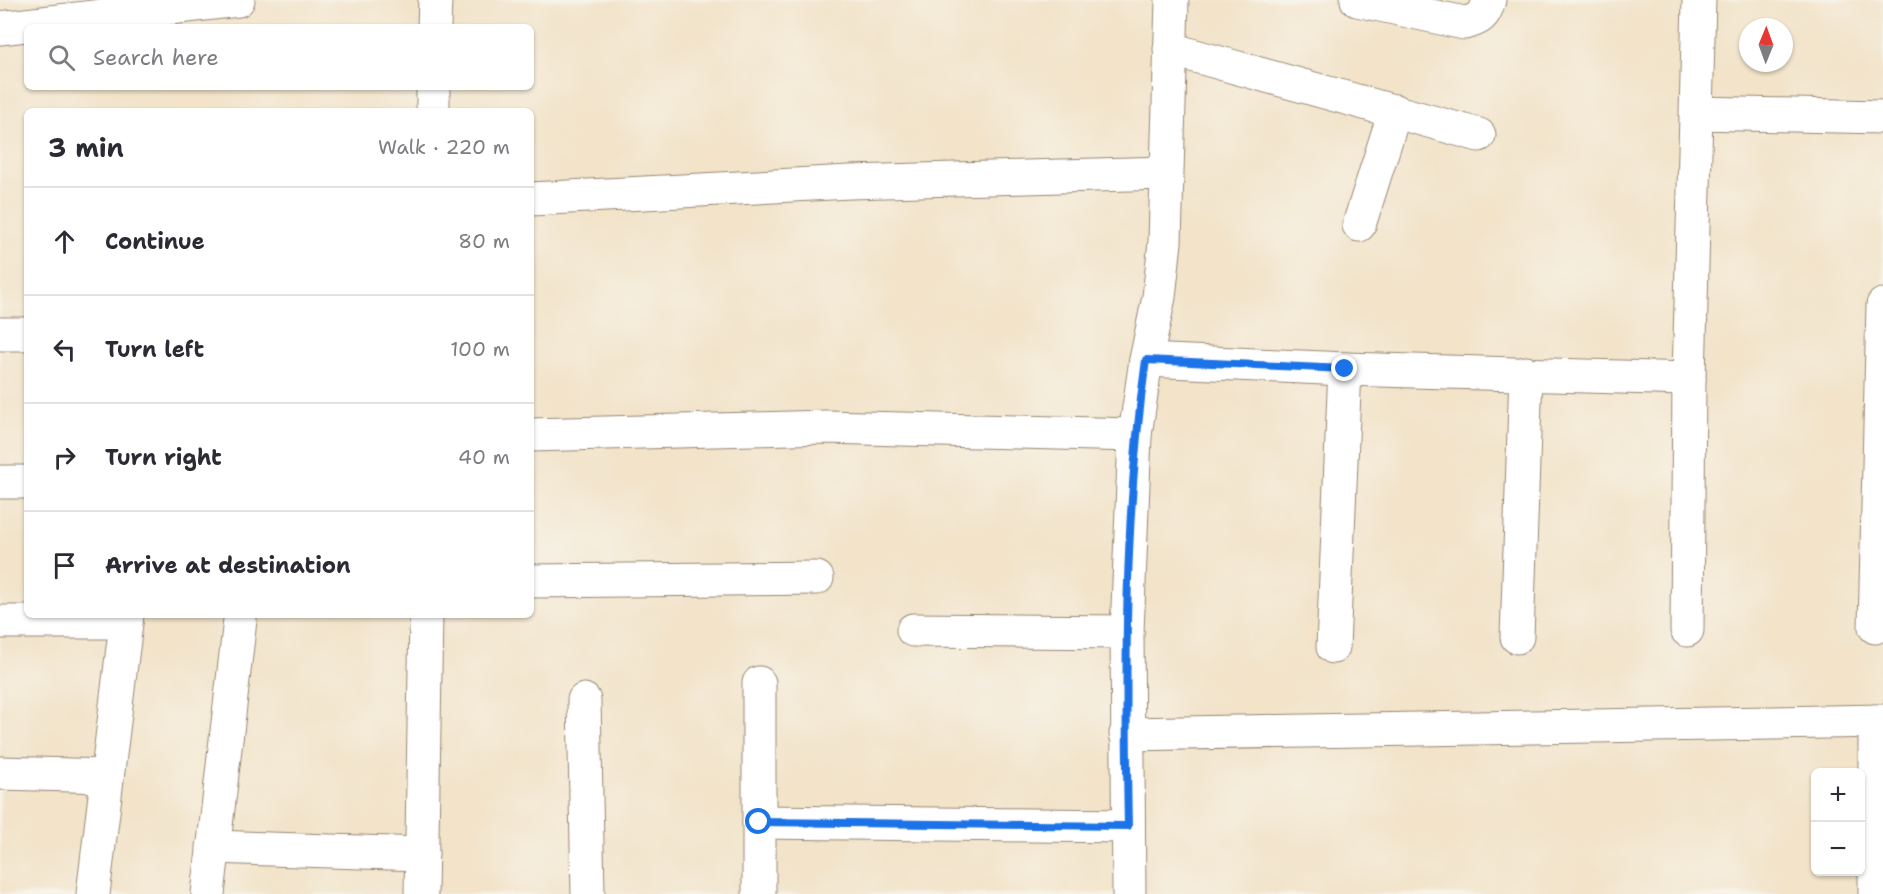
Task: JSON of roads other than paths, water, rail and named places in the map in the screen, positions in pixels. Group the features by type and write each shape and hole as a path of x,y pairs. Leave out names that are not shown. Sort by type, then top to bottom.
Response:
{"street":[{"path":"34,24 238,0"},
{"path":"434,24 435,0"},
{"path":"1129,894 1127,632 1135,435 1146,360 1159,297 1165,242 1165,172 1172,0"},
{"path":"1357,0 1464,23 1478,20 1486,12 1489,0"},
{"path":"1687,630 1689,379 1699,0"},
{"path":"0,28 24,25"},
{"path":"1170,49 1479,135"},
{"path":"433,90 433,108"},
{"path":"1359,225 1395,111"},
{"path":"1697,113 1883,117"},
{"path":"534,199 850,182 1165,172"},
{"path":"1875,627 1883,305"},
{"path":"0,333 24,334"},
{"path":"1146,360 1345,369 1689,379"},
{"path":"1333,647 1345,369"},
{"path":"1517,637 1526,373"},
{"path":"534,435 826,427 1135,435"},
{"path":"0,482 24,482"},
{"path":"534,581 817,578"},
{"path":"0,622 127,618 93,894"},
{"path":"422,894 426,618"},
{"path":"208,894 240,620"},
{"path":"913,630 1127,632"},
{"path":"759,683 759,894"},
{"path":"585,700 588,894"},
{"path":"1126,734 1330,733 1879,721 1875,894"},
{"path":"0,773 107,776"},
{"path":"759,822 1128,826"},
{"path":"213,847 422,854"}]}
